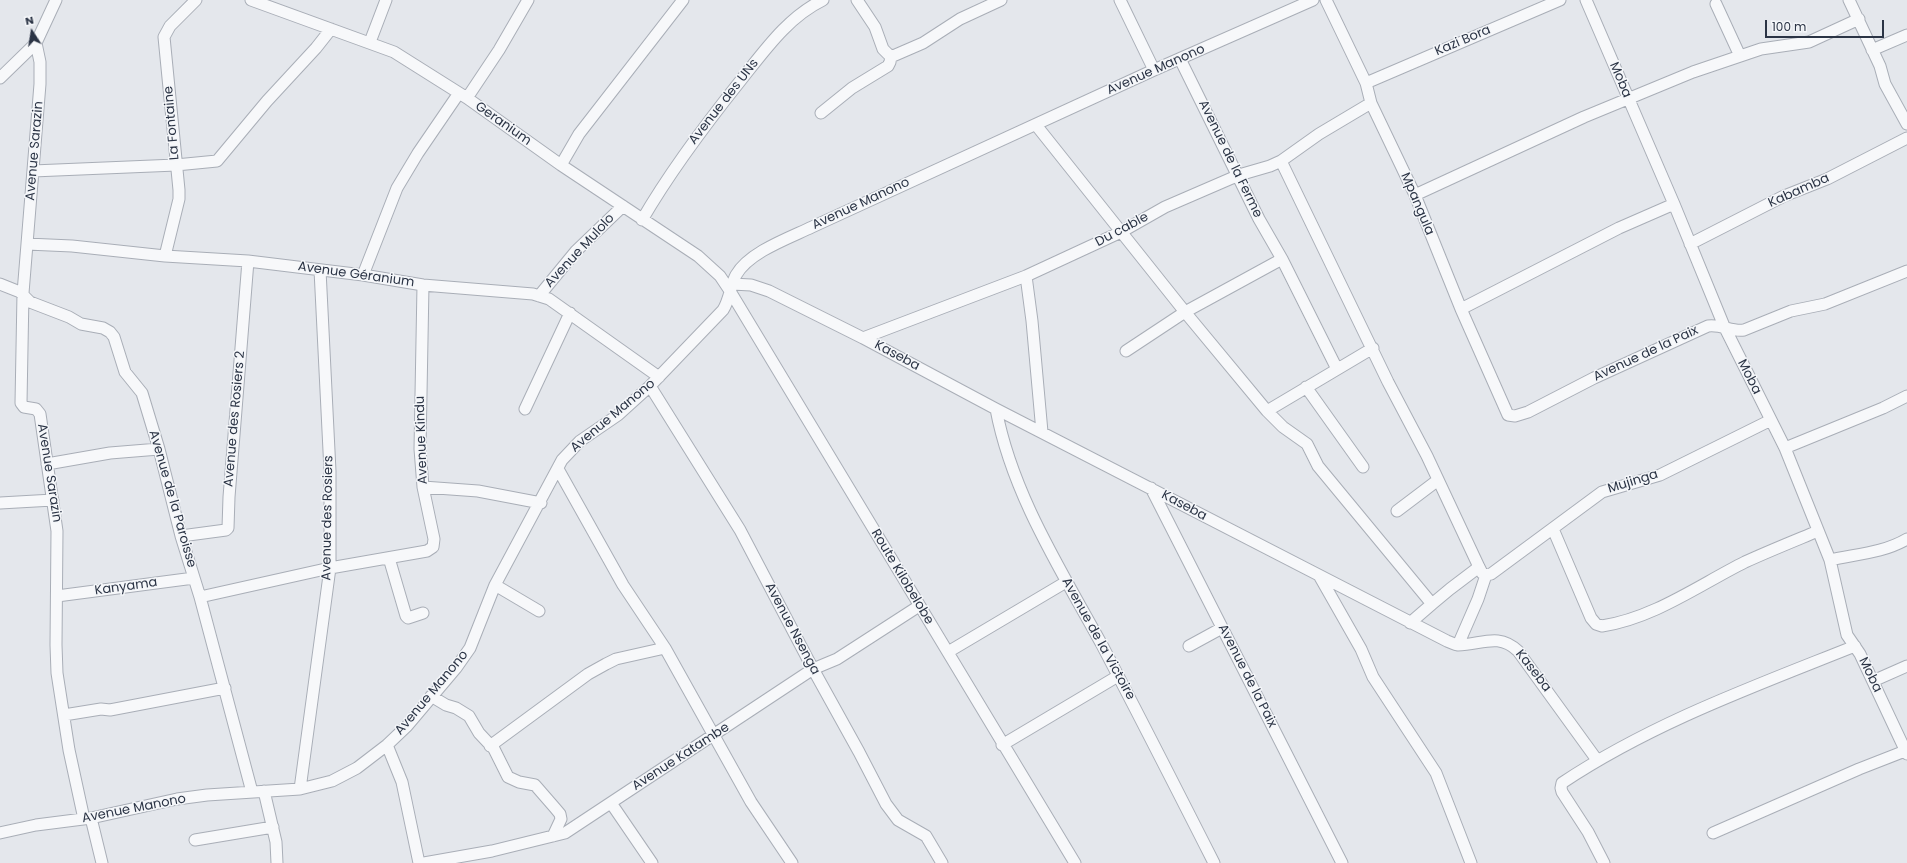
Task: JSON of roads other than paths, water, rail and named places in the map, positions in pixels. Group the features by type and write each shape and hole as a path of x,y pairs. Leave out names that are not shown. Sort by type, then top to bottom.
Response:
{"street":[{"path":"0,78 36,42 56,0"},
{"name":"La Fontaine","path":"164,256 179,199 164,37 170,26 196,0"},
{"name":"Geranium","path":"252,0 394,52 463,96 561,165 707,263 731,287"},
{"path":"370,42 386,0"},
{"path":"363,275 398,188 418,153 499,50 528,0"},
{"name":"Avenue des UNs","path":"642,220 658,192 701,130 762,53 793,19 823,0"},
{"path":"821,113 852,88 888,66 890,62 890,56 883,49 875,27 857,0"},
{"path":"890,56 897,55 923,44 960,19 989,2 1001,0"},
{"path":"1120,0 1154,70"},
{"name":"Avenue Manono","path":"0,833 36,825 87,818 177,799 300,789 318,785 340,777 357,768 387,745 407,726 456,668 470,648 495,585 541,503 562,460 580,441 618,415 650,386 723,310 731,287 745,264 771,248 812,227 1154,70 1313,0"},
{"name":"Mpangula","path":"1326,0 1366,83 1371,103 1415,195 1461,309 1505,409"},
{"name":"Kazi Bora","path":"1366,83 1560,0"},
{"name":"Moba","path":"1586,0 1674,204 1724,326 1785,448 1830,560 1839,593 1845,630 1873,681 1906,752"},
{"path":"1850,0 1882,71 1885,84 1902,105 1907,124"},
{"path":"561,165 583,128 677,2"},
{"path":"1716,4 1740,56"},
{"path":"1415,195 1628,98 1693,72 1740,56 1777,46 1809,42 1859,19"},
{"path":"33,171 176,165 217,161 267,101 316,48 331,29"},
{"path":"1872,50 1907,35"},
{"name":"Avenue Sarazin","path":"36,42 39,52 40,84 23,293 21,403 24,407 34,408 39,412 58,531 56,662 69,750 87,818 102,863"},
{"name":"Avenue de la Ferme","path":"1180,59 1239,175 1259,219 1282,259 1336,368"},
{"name":"Du cable","path":"863,338 1026,276 1122,232 1166,207 1239,175 1270,166 1281,161 1319,134 1371,103"},
{"path":"1036,125 1184,312 1267,411 1283,427 1308,444 1318,466 1432,604"},
{"name":"Kabamba","path":"1690,244 1784,196 1827,179 1907,138"},
{"path":"1281,161 1483,571 1478,599 1458,645"},
{"path":"1461,309 1619,228 1674,204"},
{"name":"Avenue Mulolo","path":"539,296 576,252 623,206"},
{"name":"Avenue Géranium","path":"27,244 72,246 164,256 248,261 423,284 515,292 539,296 549,299 570,313 659,377"},
{"path":"1126,351 1184,312 1282,259"},
{"name":"Avenue des Rosiers 2","path":"181,536 226,530 228,528 229,489 248,261"},
{"name":"Avenue des Rosiers","path":"300,789 330,568 330,471 320,270"},
{"name":"Avenue de la Paix","path":"1505,409 1508,415 1511,416 1528,412 1594,378 1708,326 1724,326 1738,331 1744,330 1786,313 1825,304 1907,271"},
{"path":"1026,276 1032,320 1042,432"},
{"name":"Avenue de la Paroisse","path":"0,284 23,293 30,302 69,317 81,324 103,328 112,334 123,368 142,393 159,449 181,536 200,597 252,792"},
{"name":"Avenue Kindu","path":"200,597 330,568 427,551 433,547 434,539 423,487 420,437 423,284"},
{"name":"Kaseba","path":"731,287 751,286 769,291 863,338 1319,576 1458,645 1494,640 1501,641 1512,646 1539,678 1597,760"},
{"name":"Route Kilobelobe","path":"731,287 1002,745 1075,863"},
{"path":"525,409 570,313"},
{"path":"1267,411 1336,368 1372,348"},
{"name":"Avenue Nsenga","path":"650,386 740,530 886,804 898,820 926,836 942,863"},
{"path":"1306,387 1363,467"},
{"path":"1785,448 1883,408 1907,396"},
{"name":"Avenue de la Victoire","path":"996,408 1007,448 1020,483 1066,582 1154,742 1214,863"},
{"name":"Mujinga","path":"1410,622 1450,589 1483,571 1491,574 1602,492 1660,475 1771,420"},
{"path":"47,464 110,453 159,449"},
{"path":"558,469 623,585 665,648 751,802 792,863"},
{"path":"1397,511 1438,480"},
{"path":"423,487 478,491 541,503"},
{"name":"Avenue de la Paix","path":"1151,488 1342,863"},
{"path":"0,503 53,500"},
{"path":"1553,529 1591,618 1596,624 1602,626 1644,614 1682,596 1745,562 1818,531"},
{"path":"1830,560 1879,551 1907,539"},
{"path":"389,558 406,616 408,618 423,613"},
{"path":"1319,576 1361,649 1373,677 1436,773 1471,863"},
{"name":"Kanyama","path":"57,596 194,578"},
{"path":"948,652 1066,582"},
{"path":"495,585 539,611"},
{"name":"Avenue Katambe","path":"424,863 492,851 553,836 569,830 813,669 837,659 919,606"},
{"path":"1189,646 1222,628"},
{"path":"1604,863 1561,788 1562,783 1597,760 1680,719 1855,646"},
{"path":"490,746 577,682 606,664 616,659 665,648"},
{"path":"1873,681 1907,666"},
{"path":"1002,745 1118,676"},
{"path":"64,715 101,709 110,710 225,688"},
{"path":"431,696 469,716 479,733 490,746 508,777 518,782 535,785 559,812 561,819 553,836"},
{"path":"387,745 402,782 419,863"},
{"path":"1713,833 1859,769 1906,752"},
{"path":"264,791 274,827 277,863"},
{"path":"611,803 652,863"},
{"path":"195,840 274,827"}]}
